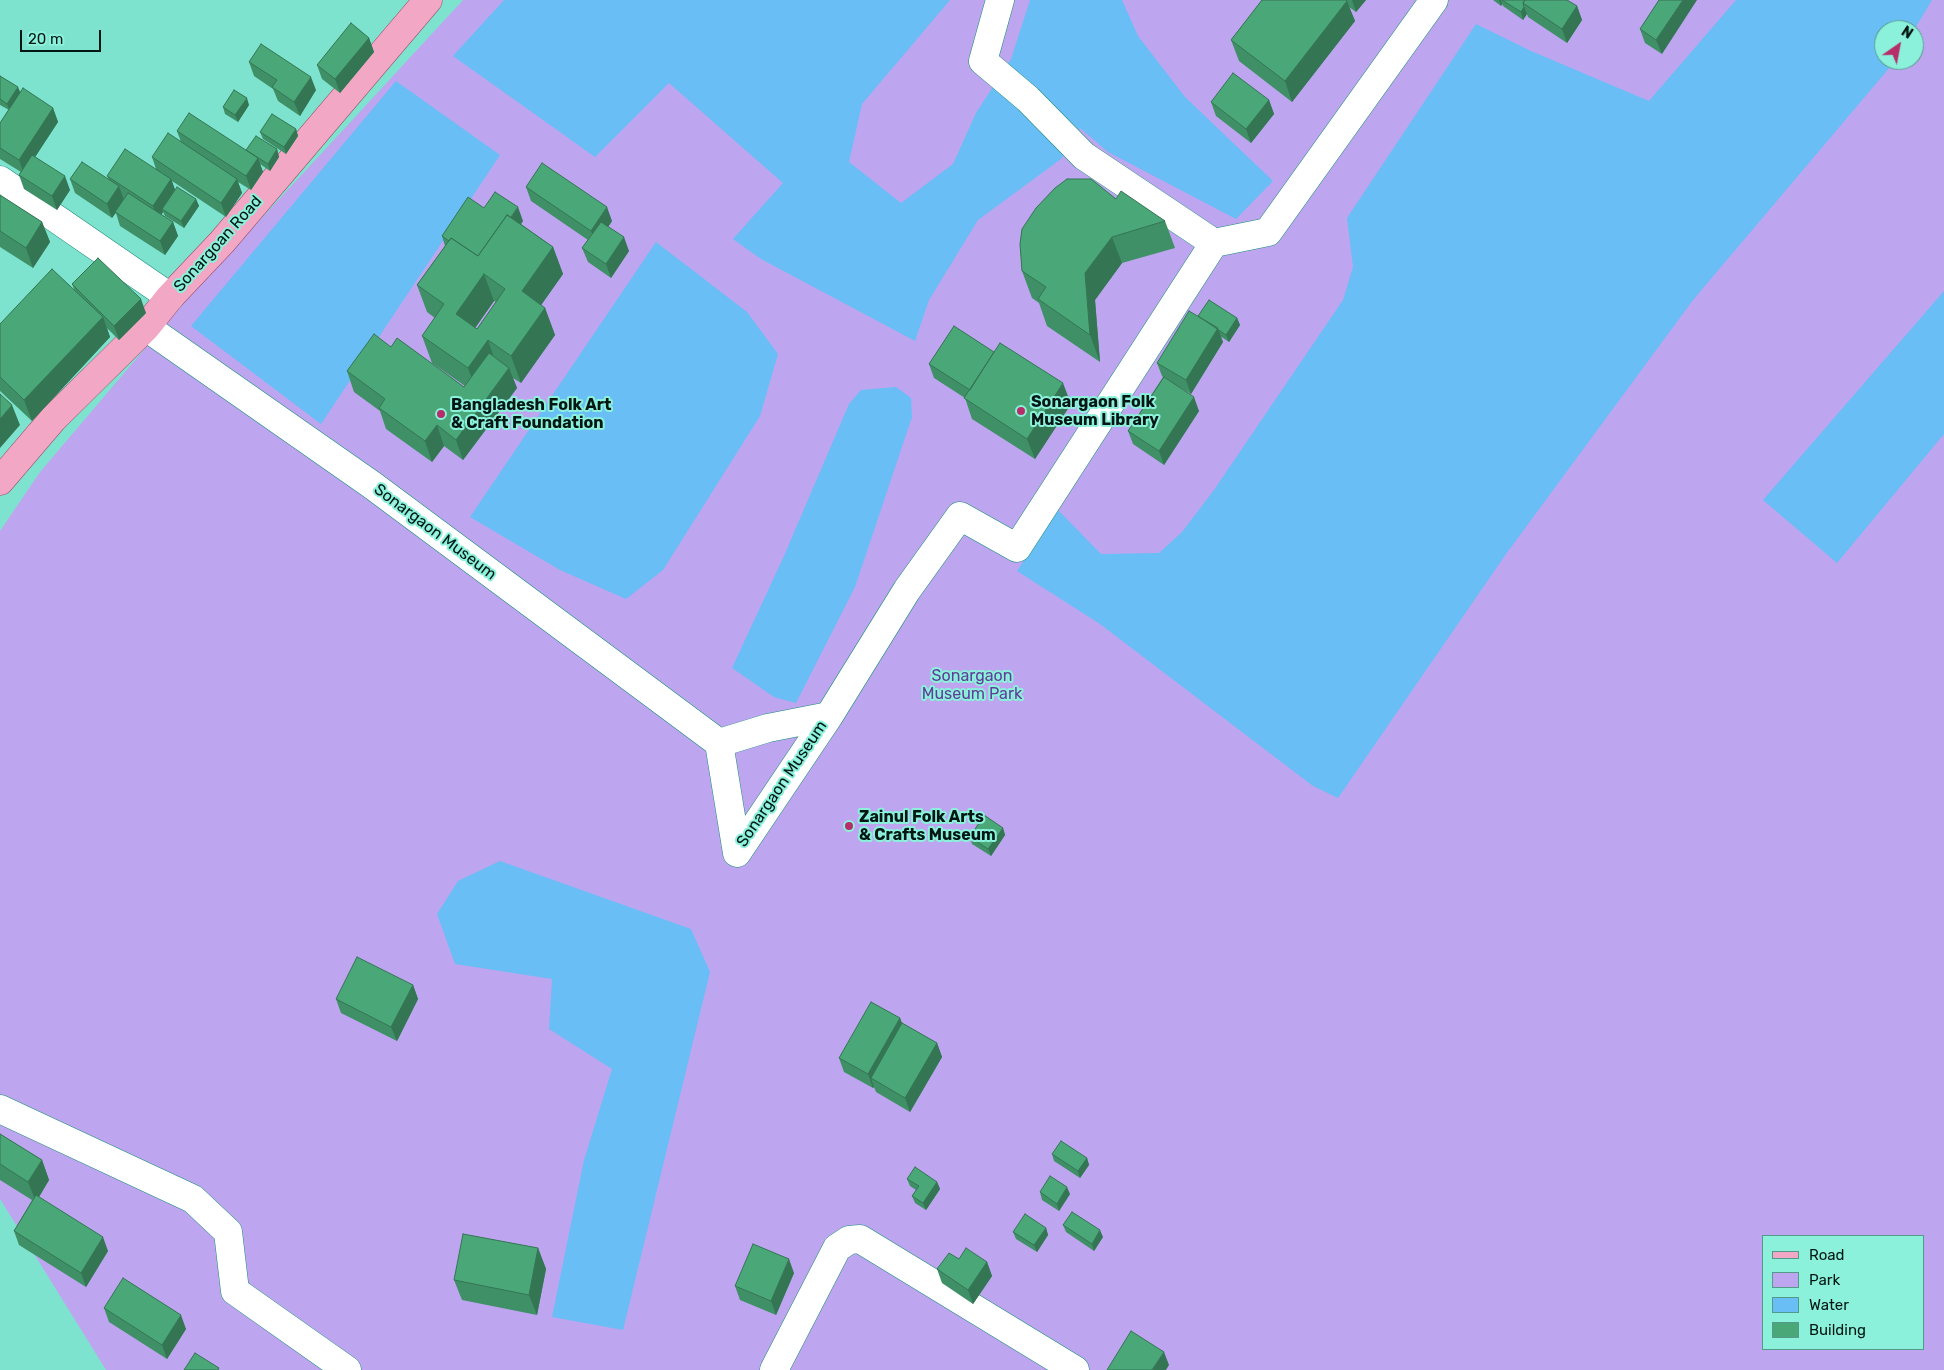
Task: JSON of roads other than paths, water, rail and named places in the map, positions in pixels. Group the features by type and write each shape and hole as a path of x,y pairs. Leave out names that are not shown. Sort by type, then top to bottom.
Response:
{"main road":[{"name":"Sonargoan Road","path":"0,481 52,419 146,326 170,297 222,242 428,0"}],"street":[{"path":"1000,0 983,61 1028,100 1084,156 1214,243 1268,232 1434,0"},
{"path":"0,180 170,297"},
{"path":"828,716 907,590 960,516 1017,548 1214,243"},
{"name":"Sonargaon Museum","path":"146,326 372,486 719,743 736,852 828,716"},
{"name":"Sonargaon Museum","path":"719,743 768,728 828,716"},
{"path":"0,1108 193,1200 228,1232 235,1291 346,1370"},
{"path":"774,1370 838,1248 849,1240 860,1239 1076,1370"}],"water":[{"path":"504,0 950,0 862,104 849,162 901,203 953,164 976,113 1011,59 1030,0 1122,0 1138,36 1185,97 1273,181 1236,219 1108,152 1080,128 1061,159 978,220 929,300 915,341 761,259 733,239 783,183 669,83 595,157 453,56"},
{"path":"1736,0 1932,0 1920,20 1874,20 1874,70 1888,70 1693,300 1506,554 1338,798 1313,786 1100,624 1017,571 1058,510 1101,554 1159,553 1182,532 1214,490 1343,300 1353,267 1347,218 1476,24 1531,51 1649,101"},
{"path":"396,81 500,155 321,424 191,326"},
{"path":"656,242 747,312 778,354 760,416 663,570 626,599 560,570 470,517"},
{"path":"1944,291 1944,434 1837,563 1763,500"},
{"path":"896,387 911,398 912,417 855,587 796,703 774,697 732,668 784,556 849,404 861,390"},
{"path":"500,861 691,929 710,972 623,1330 552,1317 584,1160 612,1069 549,1029 552,979 455,964 437,914 458,881"}],"place":[{"name":"Sonargaon Folk Museum Library","path":"1021,411"},
{"name":"Bangladesh Folk Art & Craft Foundation","path":"441,414"},
{"name":"Zainul Folk Arts & Crafts Museum","path":"849,826"}],"park label":[{"name":"Sonargaon Museum Park","path":"972,685"}]}
